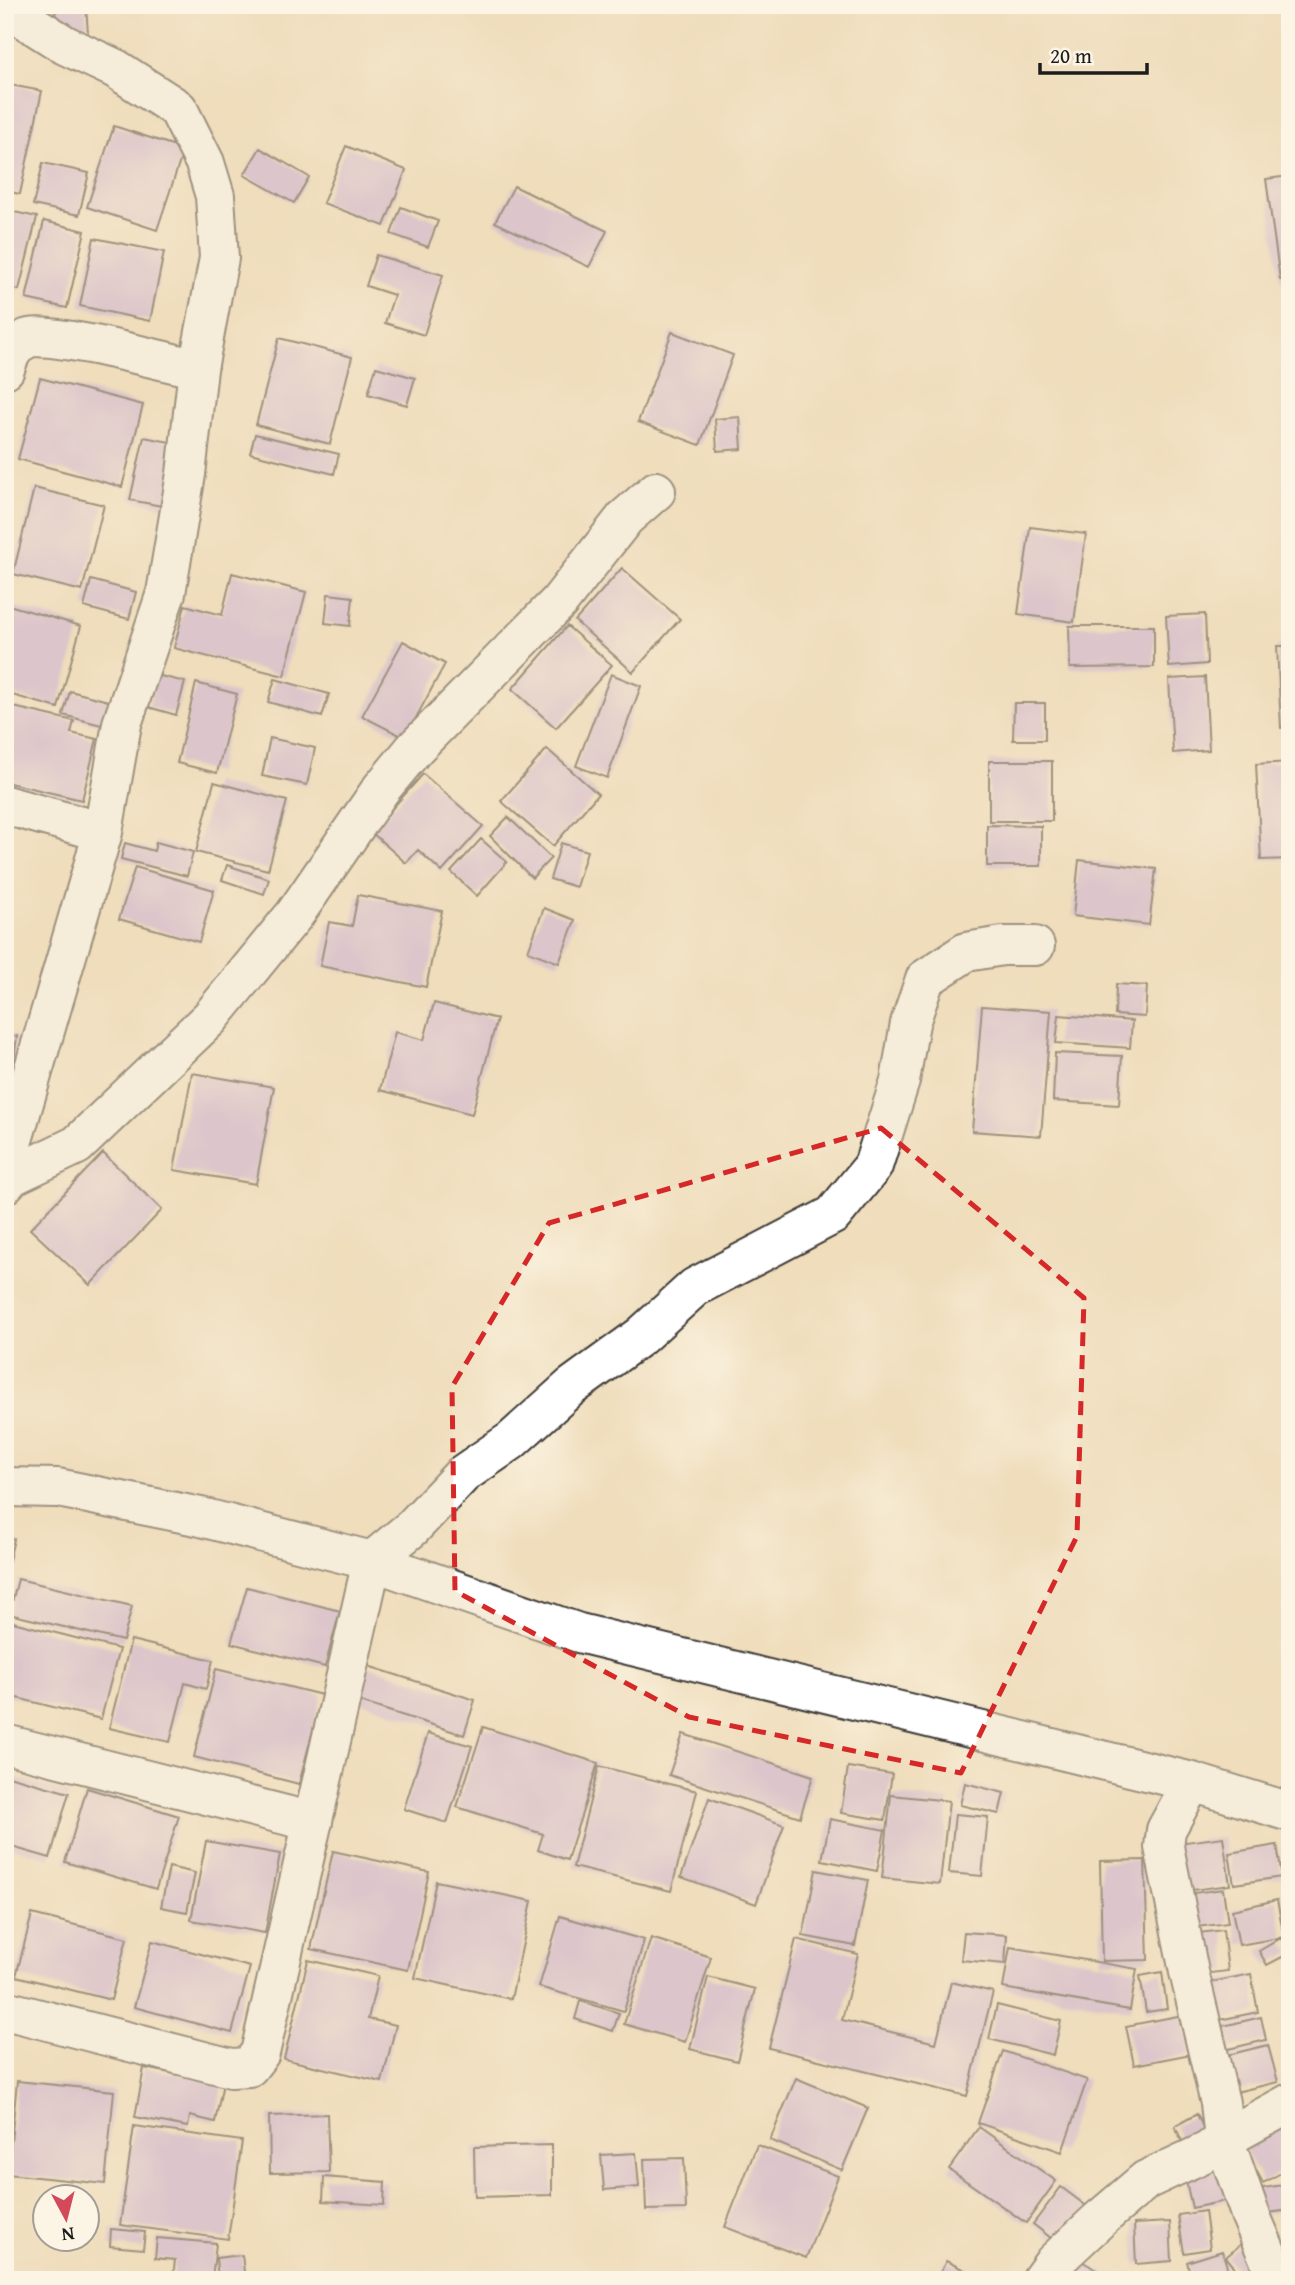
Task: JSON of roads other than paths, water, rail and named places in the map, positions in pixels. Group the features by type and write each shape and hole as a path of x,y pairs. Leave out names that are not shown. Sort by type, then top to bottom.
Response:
{"street":[{"path":"5,7 65,45 116,69 178,109 205,163 215,196 219,232 219,258 198,369 186,474 166,593 122,724 103,832 11,1147 9,1180"},
{"path":"5,369 10,352 28,337 53,337 198,369"},
{"path":"9,1180 77,1145 210,1018 295,914 381,789 415,748 559,603 625,518 656,491"},
{"path":"5,805 103,832"},
{"path":"5,2010 231,2068 248,2067 260,2053 372,1561 412,1528 463,1474 511,1441 571,1387 641,1336 695,1287 833,1215 873,1167 900,1081 910,1023 925,979 966,952 1003,946 1034,946"},
{"path":"5,1487 58,1488 188,1514 372,1561 579,1633 1192,1782 1290,1812"},
{"path":"5,1744 313,1822"},
{"path":"1192,1782 1166,1830 1164,1847 1189,1972 1220,2103 1224,2139 1250,2214 1278,2280"},
{"path":"1041,2280 1063,2254 1146,2180 1208,2151 1224,2139 1290,2103"}]}
